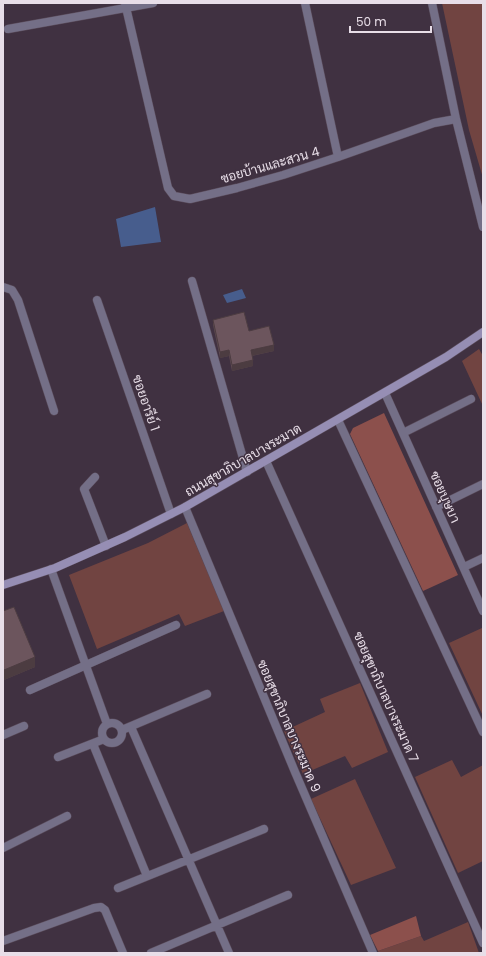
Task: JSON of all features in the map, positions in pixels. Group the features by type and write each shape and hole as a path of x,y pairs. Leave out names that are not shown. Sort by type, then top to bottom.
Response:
{"street":[{"path":"8,29 125,6 153,3"},
{"path":"306,3 338,157"},
{"path":"432,3 456,119 483,227"},
{"name":"ซอยบ้านและสวน 4","path":"125,6 168,188 174,196 190,199 237,188 338,157 434,123 456,119"},
{"path":"192,281 246,472"},
{"path":"3,287 12,290 18,300 54,411"},
{"name":"ซอยอารีย์ 1","path":"97,300 171,514"},
{"name":"ถนนสุขาภิบาลบางระมาด","path":"3,585 52,569 106,546 185,507 266,462 446,357 483,332"},
{"name":"ซอยบุษบา","path":"384,393 483,610"},
{"path":"403,433 471,399"},
{"path":"338,420 483,732"},
{"name":"ซอยสุขาภิบาลบางระมาด 7","path":"266,462 483,943"},
{"path":"95,477 84,489 106,546"},
{"path":"436,507 483,484"},
{"name":"ซอยสุขาภิบาลบางระมาด 9","path":"185,507 295,772 373,953"},
{"path":"464,567 483,558"},
{"path":"52,569 107,724"},
{"path":"30,690 176,625"},
{"path":"122,730 207,694"},
{"path":"113,722 116,723 122,730 122,737 117,741 110,742 104,739 102,733 107,724 113,722"},
{"path":"3,735 24,726"},
{"path":"131,727 228,953"},
{"path":"58,757 104,739"},
{"path":"93,744 147,876"},
{"path":"3,848 67,816"},
{"path":"118,888 264,829"},
{"path":"151,953 288,895"},
{"path":"3,941 94,908 101,907 105,910 123,953"}],"shaded area":[{"path":"442,3 483,3 483,178 469,130"},
{"path":"479,349 483,356 483,406 462,361"},
{"path":"384,413 458,575 423,591 350,434 353,428"},
{"path":"187,523 224,611 185,626 179,614 97,649 69,575 148,543"},
{"path":"482,628 483,630 483,716 449,643"},
{"path":"360,683 388,752 352,768 345,756 303,774 284,731 325,712 320,699"},
{"path":"452,760 461,777 483,765 483,861 458,873 415,777"},
{"path":"355,779 396,868 351,885 311,799"},
{"path":"416,916 421,936 378,951 370,935"},
{"path":"468,922 479,953 379,953 378,951 421,936 424,941"}],"water":[{"path":"155,207 161,242 121,247 116,219"},
{"path":"242,289 246,298 227,303 223,295"}],"building":[{"path":"244,312 249,331 269,326 274,345 251,350 253,360 232,365 229,350 220,352 213,320"},
{"path":"14,607 35,657 4,670 3,611"}]}
